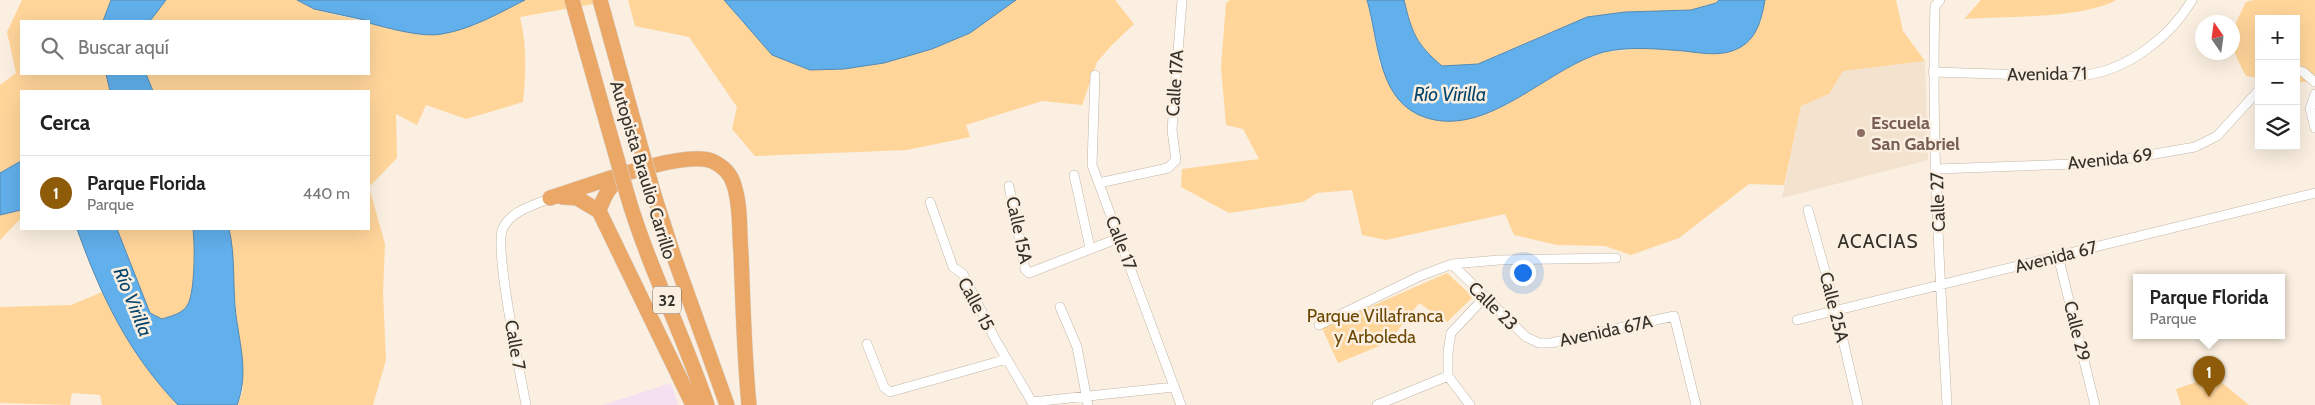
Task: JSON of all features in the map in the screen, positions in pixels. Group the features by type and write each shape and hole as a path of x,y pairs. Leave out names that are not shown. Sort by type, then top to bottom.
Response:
{"highway":[{"name":"Autopista Braulio Carrillo","path":"572,0 644,248 672,313 707,405"},
{"name":"Autopista Braulio Carrillo","path":"600,0 654,195 727,405"},
{"path":"550,198 628,173 697,158 711,160 726,169 734,185 739,217 744,357 749,405"},
{"path":"599,211 604,196 614,182 628,173"},
{"path":"550,198 564,196 577,198 589,203 599,211 694,405"}],"street":[{"name":"Calle 17A","path":"1099,183 1172,166 1176,160 1172,130 1182,0"},
{"name":"Calle 27","path":"1940,0 1935,6 1933,72 1940,285 1947,405"},
{"name":"Avenida 71","path":"1933,72 2050,76 2085,75 2099,72 2123,62 2163,37 2183,16 2192,0"},
{"path":"2300,71 2304,72 2315,82"},
{"name":"Calle 17","path":"1096,75 1092,158 1099,183 1181,405"},
{"name":"Avenida 69","path":"1937,170 2104,163 2195,147 2217,136 2255,94"},
{"path":"2314,96 2310,109 2315,128"},
{"path":"1074,175 1090,248 1119,238"},
{"name":"Calle 15A","path":"1009,186 1025,269 1029,273 1090,248"},
{"name":"Avenida 67","path":"1797,320 2315,194"},
{"name":"Calle 7","path":"526,405 504,285 500,246 502,229 514,214 550,198"},
{"name":"Calle 15","path":"930,202 954,267 963,274 1007,360 1032,403"},
{"name":"Calle 25A","path":"1808,210 1836,310 1858,405"},
{"name":"Calle 29","path":"2058,256 2095,405"},
{"path":"1319,325 1420,276 1452,264 1499,260 1616,258"},
{"name":"Calle 23","path":"1452,264 1484,298 1526,337 1539,343"},
{"path":"1470,405 1448,376 1451,333 1484,298"},
{"path":"1060,307 1077,347 1082,368 1084,395 1088,405"},
{"name":"Avenida 67A","path":"1539,343 1551,343 1674,316 1696,405"},
{"path":"867,344 884,387 890,392 1007,360"},
{"path":"1377,405 1448,376"},
{"path":"1032,403 1084,395 1174,386"}],"shaded area":[{"name":"Escuela San Gabriel","path":"1925,61 1928,160 1782,198 1801,106 1829,94 1843,71"},
{"path":"671,383 678,405 603,405"}],"green space":[{"path":"22,0 111,0 103,20 20,20 20,75 106,75 110,90 20,90 20,162 0,173 0,85 16,73 7,32"},
{"path":"166,0 297,0 313,9 357,20 151,20"},
{"path":"525,0 598,0 599,3 520,17 525,59 523,102 466,119 426,105 417,125 396,114 397,158 370,186 370,90 153,90 146,75 370,75 370,23 394,30 475,25"},
{"path":"628,0 724,0 743,23 844,69 883,63 932,49 1016,0 1115,0 1134,24 1097,62 1082,105 1042,101 966,125 970,137 907,150 755,156 732,129 737,107 689,37 635,26"},
{"path":"1230,0 1367,0 1380,65 1506,105 1578,62 1605,52 1645,48 1677,50 1761,22 1765,0 1896,0 1903,31 1925,61 1843,71 1829,94 1801,106 1784,185 1749,184 1679,238 1631,255 1605,246 1557,245 1514,235 1505,214 1386,240 1362,235 1352,190 1317,193 1303,202 1229,213 1181,187 1182,169 1259,159 1243,129 1226,125 1221,67 1226,3"},
{"path":"1404,0 1719,0 1716,3 1691,10 1625,12 1587,17 1478,64 1442,66 1426,51 1416,37"},
{"path":"1981,0 2116,0 2084,11 2064,14 1964,19"},
{"path":"2254,0 2315,0 2315,82 2300,82 2300,15 2255,15 2255,77 2246,76 2238,60 2240,60 2240,15 2246,2"},
{"path":"370,191 385,244 383,293 386,360 373,405 237,405 243,391 229,230 370,230"},
{"path":"20,210 20,219 0,240 0,215"},
{"path":"117,230 193,230 193,279 188,304 183,310 162,319 150,313"},
{"name":"Parque Villafranca y Arboleda","path":"1447,273 1473,297 1447,322 1419,303 1389,342 1338,363 1322,328"},
{"path":"102,292 135,352 154,378 178,405 102,405 100,395 72,393 70,405 0,403 0,307 71,305"},
{"path":"2214,376 2249,405 2181,405 2176,389"}],"water":[{"path":"111,0 166,0 151,20 103,20"},
{"path":"297,0 525,0 475,24 453,32 434,35 416,34 370,23 370,20 314,9"},
{"path":"724,0 1016,0 970,33 932,49 884,63 844,69 810,70 772,55"},
{"name":"Río Virilla","path":"1367,0 1404,0 1416,37 1426,51 1442,66 1478,64 1587,17 1625,12 1691,10 1716,3 1719,0 1765,0 1762,16 1756,31 1747,43 1732,51 1708,54 1664,49 1604,52 1583,60 1495,110 1473,118 1450,121 1427,118 1411,110 1398,99 1389,85 1383,69"},
{"path":"106,75 146,75 153,90 110,90"},
{"path":"20,162 20,210 0,215 0,173"},
{"name":"Río Virilla","path":"77,230 117,230 150,313 162,319 177,314 188,304 192,289 194,267 193,230 229,230 233,258 235,306 243,368 243,380 237,405 178,405 144,365 130,344 106,300"}],"place":[{"name":"Escuela San Gabriel","path":"1861,133"},
{"name":"Parque Florida","path":"2209,397"}],"district":[{"name":"ACACIAS","path":"1878,241"}]}
